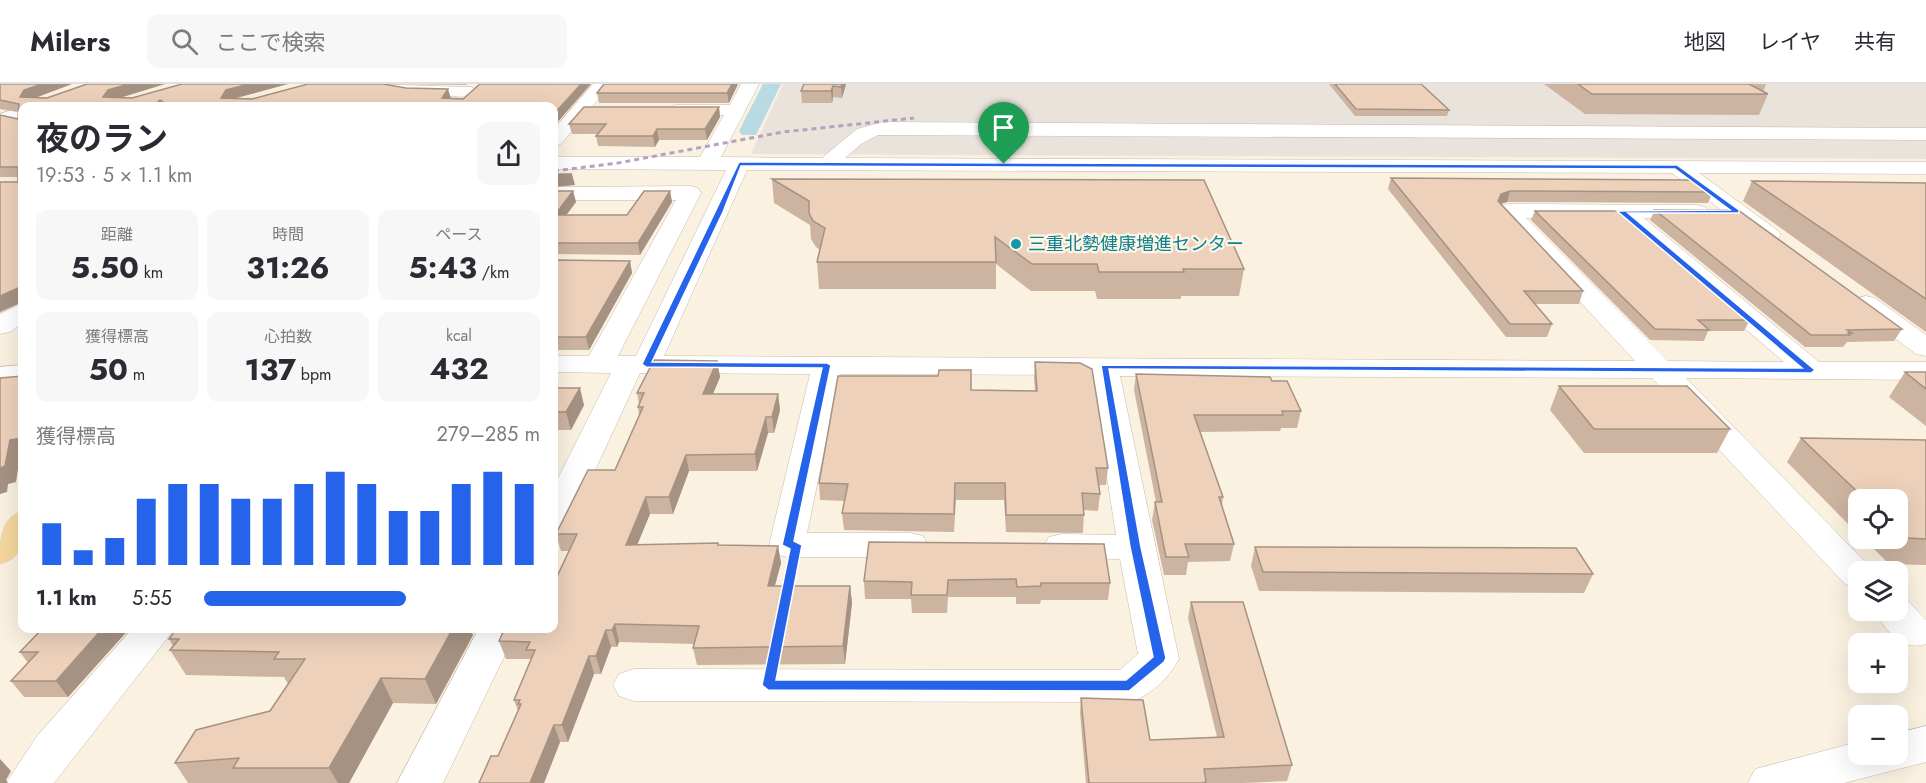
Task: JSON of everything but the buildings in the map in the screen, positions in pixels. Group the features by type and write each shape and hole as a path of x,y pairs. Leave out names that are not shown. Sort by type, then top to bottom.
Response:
{"main road":[{"path":"460,102 476,88"},
{"path":"0,551 18,528"}],"street":[{"path":"374,84 409,90 476,88"},
{"path":"558,135 602,84"},
{"path":"707,164 750,84"},
{"path":"378,102 409,90"},
{"path":"579,110 601,110"},
{"path":"657,110 736,110"},
{"path":"832,160 865,130 880,126 930,130 1926,134"},
{"path":"558,163 739,164 832,160 1926,168"},
{"path":"558,502 562,485 625,364 719,212 739,164"},
{"path":"1677,167 1784,246"},
{"path":"558,193 690,194 641,264 625,364"},
{"path":"1737,212 1507,211 1848,565"},
{"path":"1621,211 1811,370"},
{"path":"1850,293 1926,348"},
{"path":"0,326 18,314"},
{"path":"558,364 1926,371"},
{"path":"827,365 787,545 937,546"},
{"path":"634,685 1129,686 1160,658 1136,547 1104,366"},
{"path":"0,376 18,374"},
{"path":"1030,546 1136,547"},
{"path":"29,783 53,749 152,633"},
{"path":"420,783 495,633"},
{"path":"1908,748 1926,744"},
{"path":"1771,783 1848,763"}],"path":[{"path":"784,603 796,545"}],"shaded area":[{"path":"783,84 1926,84 1926,159 751,154"}],"waterway":[{"path":"749,131 772,84"}],"railway":[{"path":"558,170 618,163 783,132 914,118"}],"place":[{"name":"三重北勢健康増進センター","path":"1016,244"}],"route":[{"path":"739,164 1004,164 1677,167 1737,212 1621,211 1811,370 1104,366 1136,547 1160,658 1129,686 768,685 796,545 787,545 827,365 646,364 719,212 739,164"}]}
